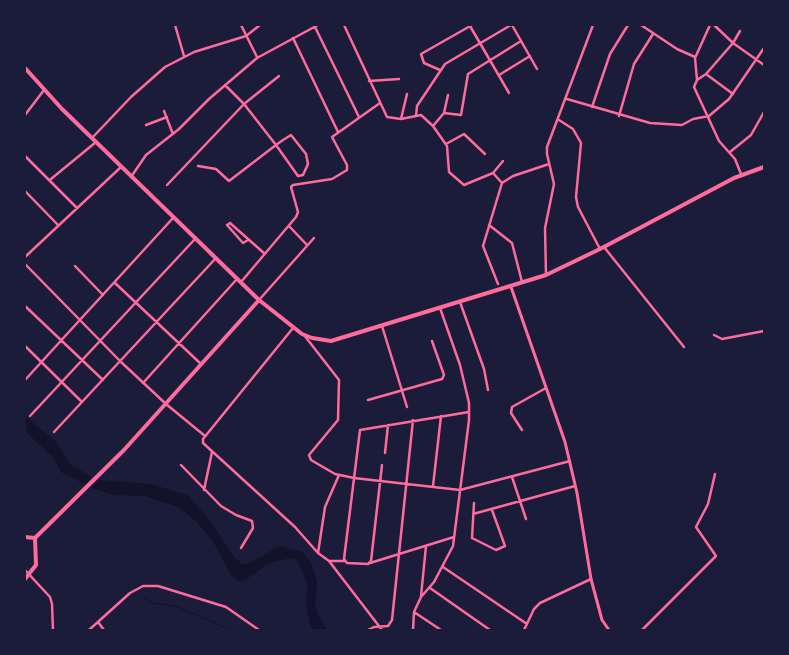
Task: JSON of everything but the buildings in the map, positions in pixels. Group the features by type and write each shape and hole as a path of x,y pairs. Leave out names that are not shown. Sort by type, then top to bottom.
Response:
{"main road":[{"path":"25,68 44,90 131,177 259,300 292,328 312,338 331,341 546,275 602,248 741,174 764,167"},
{"path":"25,579 36,565 35,538 106,468 259,300"},
{"path":"25,537 35,538"}],"street":[{"path":"175,25 184,56"},
{"path":"241,25 257,58"},
{"path":"50,179 94,140 147,82 165,67 184,56 246,36 260,25"},
{"path":"344,25 387,117 424,116 446,144 449,152 449,172 464,185 493,173 503,161"},
{"path":"440,70 424,63 421,54 471,25 509,93"},
{"path":"416,116 417,106 440,70 511,25 537,69"},
{"path":"546,275 544,228 554,184 547,147 567,99 593,25"},
{"path":"592,108 610,54 628,25"},
{"path":"641,25 695,58"},
{"path":"741,174 730,152 719,141 694,87 696,80 695,58 712,25 764,66"},
{"path":"131,177 146,155 173,134 257,58 316,26 360,117"},
{"path":"696,80 706,74 733,43 740,31"},
{"path":"619,116 634,64 653,34"},
{"path":"293,38 338,132"},
{"path":"444,113 461,115 468,74 521,41"},
{"path":"567,99 619,116 670,126 682,125 693,119 709,116 734,94 755,59 764,48"},
{"path":"499,74 530,56"},
{"path":"706,74 734,94"},
{"path":"167,185 244,104 279,76"},
{"path":"369,81 399,79"},
{"path":"225,85 244,104 296,174 300,176"},
{"path":"25,115 44,90"},
{"path":"401,118 407,94"},
{"path":"433,126 444,113 448,95"},
{"path":"293,185 332,180 347,170 348,165 332,137 380,103"},
{"path":"164,111 173,134"},
{"path":"730,152 751,135 764,112"},
{"path":"146,125 167,117"},
{"path":"559,120 573,129 581,143 577,189 578,207 602,248 684,347"},
{"path":"446,144 459,135 464,134 485,154"},
{"path":"198,166 216,170 229,181 291,135 309,161 291,187 298,212 289,226 241,282"},
{"path":"25,156 77,208"},
{"path":"498,284 483,246 502,183 513,176 549,164"},
{"path":"25,257 121,167"},
{"path":"493,173 502,183"},
{"path":"26,193 58,225"},
{"path":"25,380 173,218"},
{"path":"248,240 243,242 227,224 230,223 265,254"},
{"path":"489,225 512,243 523,283"},
{"path":"289,226 308,245"},
{"path":"259,300 314,238"},
{"path":"30,416 195,239"},
{"path":"54,432 157,324 216,258"},
{"path":"25,264 121,362 166,404 205,436"},
{"path":"75,266 103,295"},
{"path":"143,383 237,279"},
{"path":"115,283 201,364"},
{"path":"511,287 570,461 591,579 602,620 609,630"},
{"path":"460,302 484,369 488,390"},
{"path":"25,306 60,342 103,380"},
{"path":"421,597 430,588 453,546 469,412 460,365 440,308"},
{"path":"382,326 407,407"},
{"path":"292,328 205,436 203,443 232,467 328,561 382,630"},
{"path":"714,336 722,339 764,331"},
{"path":"303,334 339,380 338,420 309,458 339,476 460,490 570,461"},
{"path":"368,400 442,379 444,375 432,341"},
{"path":"25,346 82,402"},
{"path":"522,430 511,413 512,407 546,388"},
{"path":"345,561 360,430 469,412"},
{"path":"433,486 441,416"},
{"path":"368,630 391,624 413,420"},
{"path":"385,453 388,425"},
{"path":"204,490 212,452"},
{"path":"181,465 204,490 228,511 252,521 253,528 241,548"},
{"path":"370,562 382,465"},
{"path":"642,630 716,556 696,527 708,504 715,474"},
{"path":"318,553 326,507 339,476"},
{"path":"512,477 526,519"},
{"path":"473,514 575,486"},
{"path":"474,502 472,538 496,550 505,546 492,510"},
{"path":"328,561 368,564 398,553 454,537"},
{"path":"413,630 414,612 421,597 426,546"},
{"path":"443,567 527,624"},
{"path":"25,570 50,597 53,630"},
{"path":"524,630 534,609 540,603 591,579"},
{"path":"89,630 130,593 143,586 158,586 226,607 248,620 258,630"},
{"path":"430,588 490,630"},
{"path":"414,612 441,630"},
{"path":"98,622 104,630"}],"shaded area":[{"path":"25,416 55,441 70,464 92,477 85,484 61,472 53,457 25,431"},
{"path":"98,480 150,484 188,495 213,525 234,557 242,564 248,564 279,546 302,552 310,561 317,581 315,602 318,615 327,630 313,630 310,624 306,603 308,585 295,559 290,558 268,564 242,582 239,581 231,575 214,543 197,522 178,507 145,496 115,495 91,488"}],"waterway":[{"path":"143,596 152,603 175,606 232,630"}]}
